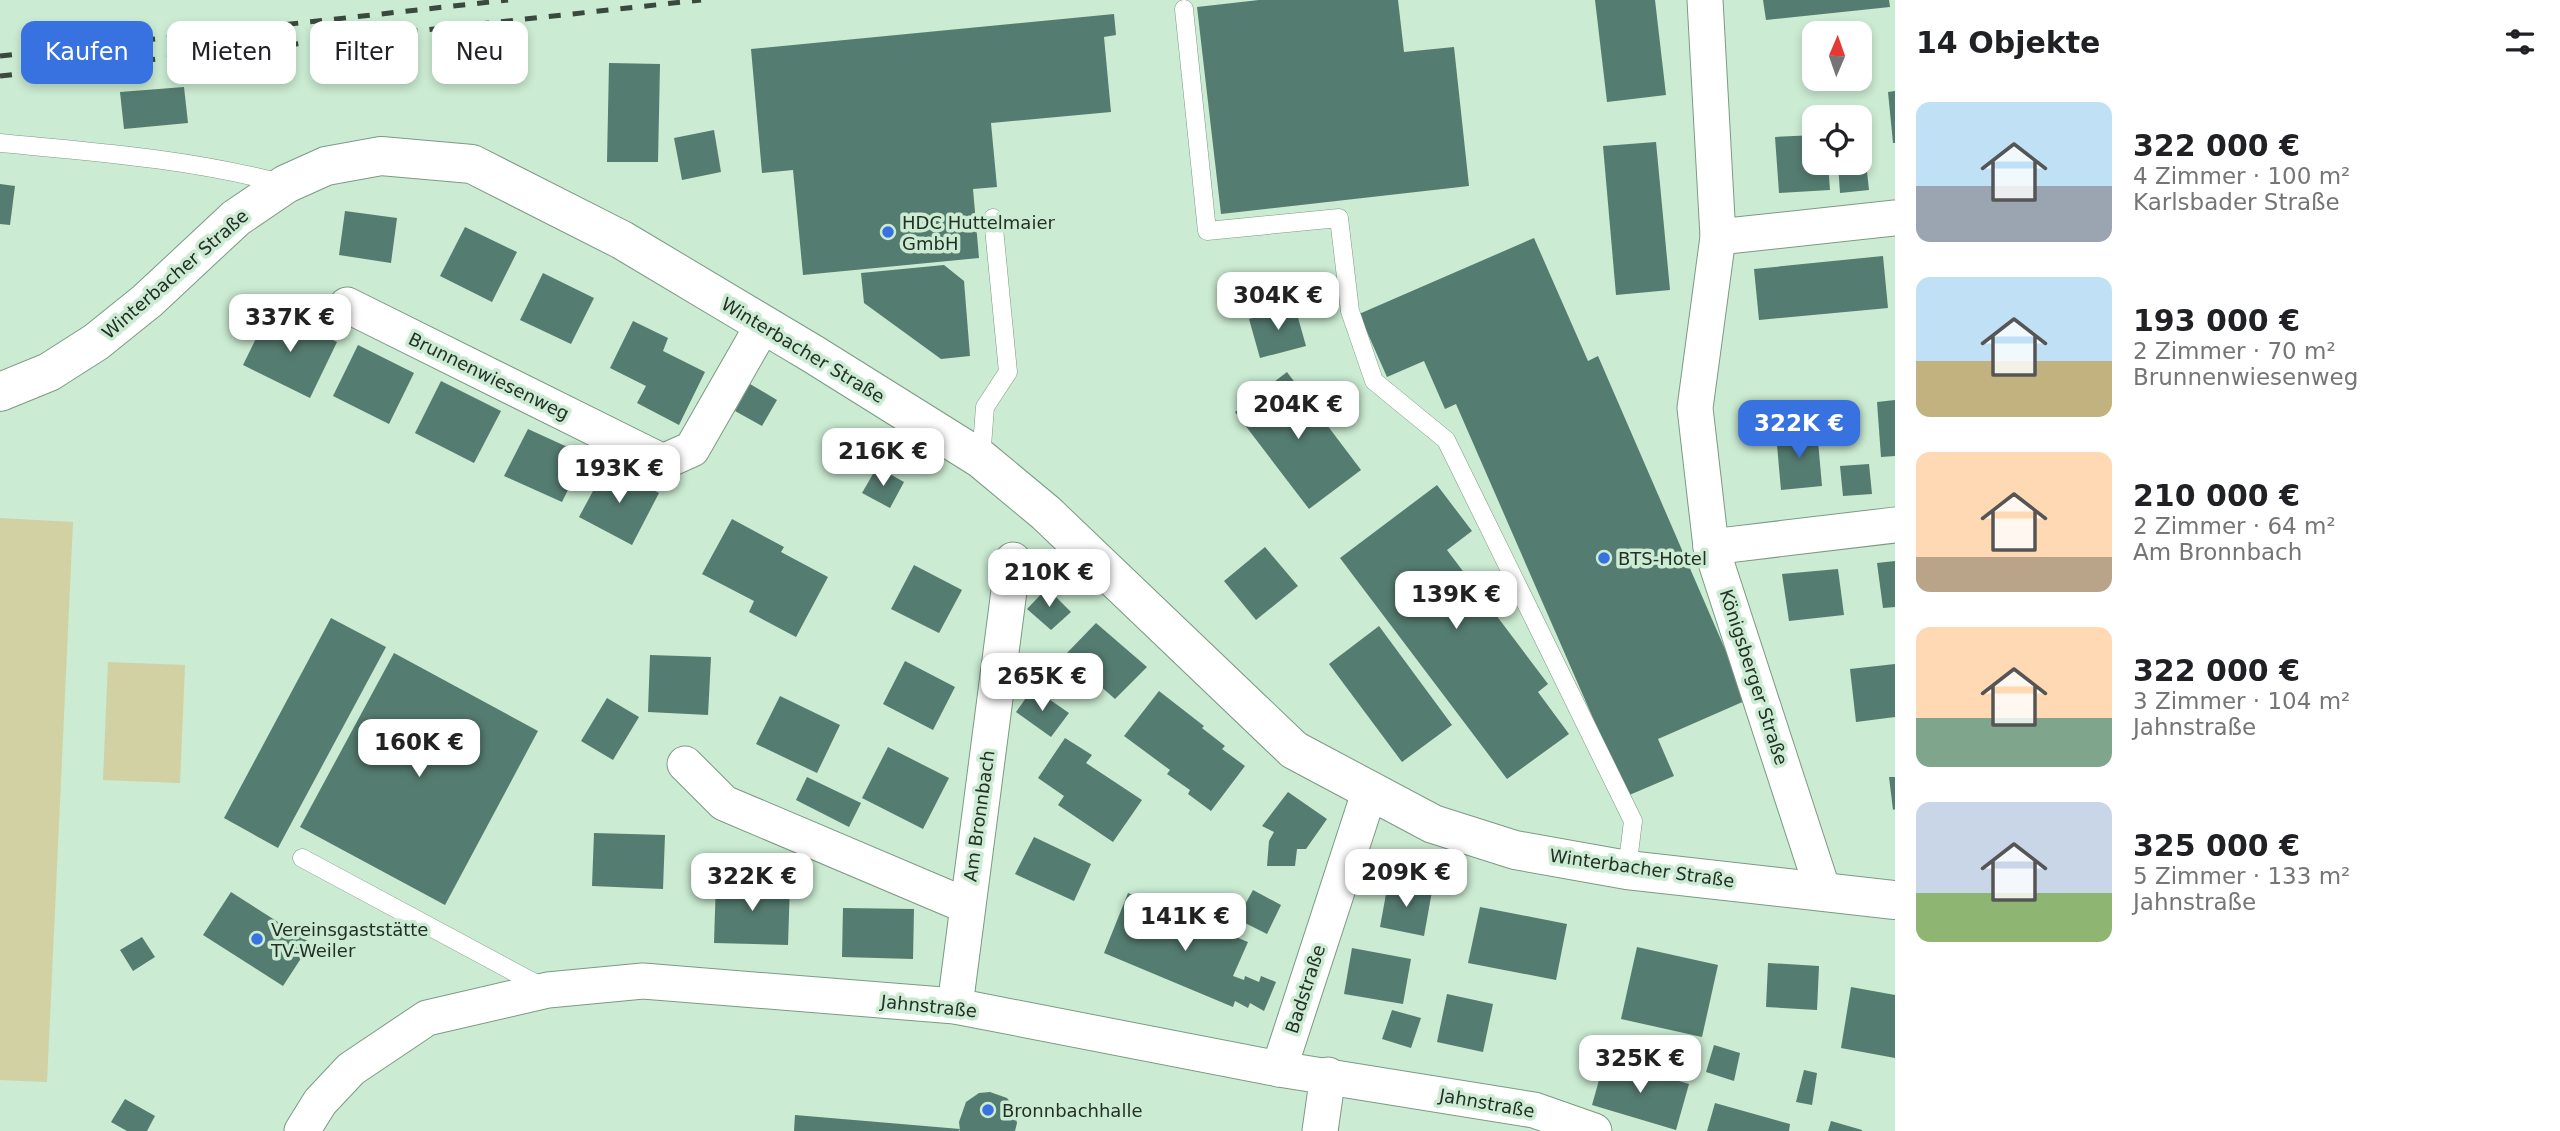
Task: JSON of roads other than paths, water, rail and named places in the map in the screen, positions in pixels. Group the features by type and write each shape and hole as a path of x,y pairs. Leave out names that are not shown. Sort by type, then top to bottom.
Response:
{"street":[{"name":"Königsberger Straße","path":"1705,0 1717,237 1695,408 1712,547 1823,891"},
{"name":"Winterbacher Straße","path":"0,392 49,372 96,342 147,301 236,218 286,184 326,166 381,156 472,164 622,240 981,459 1046,513 1294,751 1433,824 1515,850 1627,870 1895,900"},
{"path":"1717,237 1895,218"},
{"name":"Brunnenwiesenweg","path":"348,305 663,462 692,449 763,324"},
{"path":"1712,547 1895,525"},
{"name":"Am Bronnbach","path":"955,1006 1013,560"},
{"name":"Am Bronnbach","path":"685,764 724,803 967,906"},
{"name":"Badstraße","path":"1279,1069 1370,790"},
{"name":"Jahnstraße","path":"302,1131 320,1102 351,1069 427,1018 548,990 643,981 955,1006 1279,1069 1534,1110 1594,1131"},
{"path":"1320,1131 1328,1075"}],"lane":[{"path":"1184,9 1207,231 1339,218 1350,311 1374,381 1446,440 1633,821 1627,870"},
{"path":"0,143 163,159 238,172 286,184"},
{"path":"981,459 985,407 1008,372 993,218"},
{"path":"302,858 548,990"}],"railway":[{"path":"0,56 508,0"},
{"path":"0,76 701,0"}],"place":[{"name":"HDC Huttelmaier GmbH","path":"888,232"},
{"name":"BTS-Hotel","path":"1604,558"},
{"name":"Vereinsgaststätte TV-Weiler","path":"257,939"},
{"name":"Bronnbachhalle","path":"988,1110"}]}
